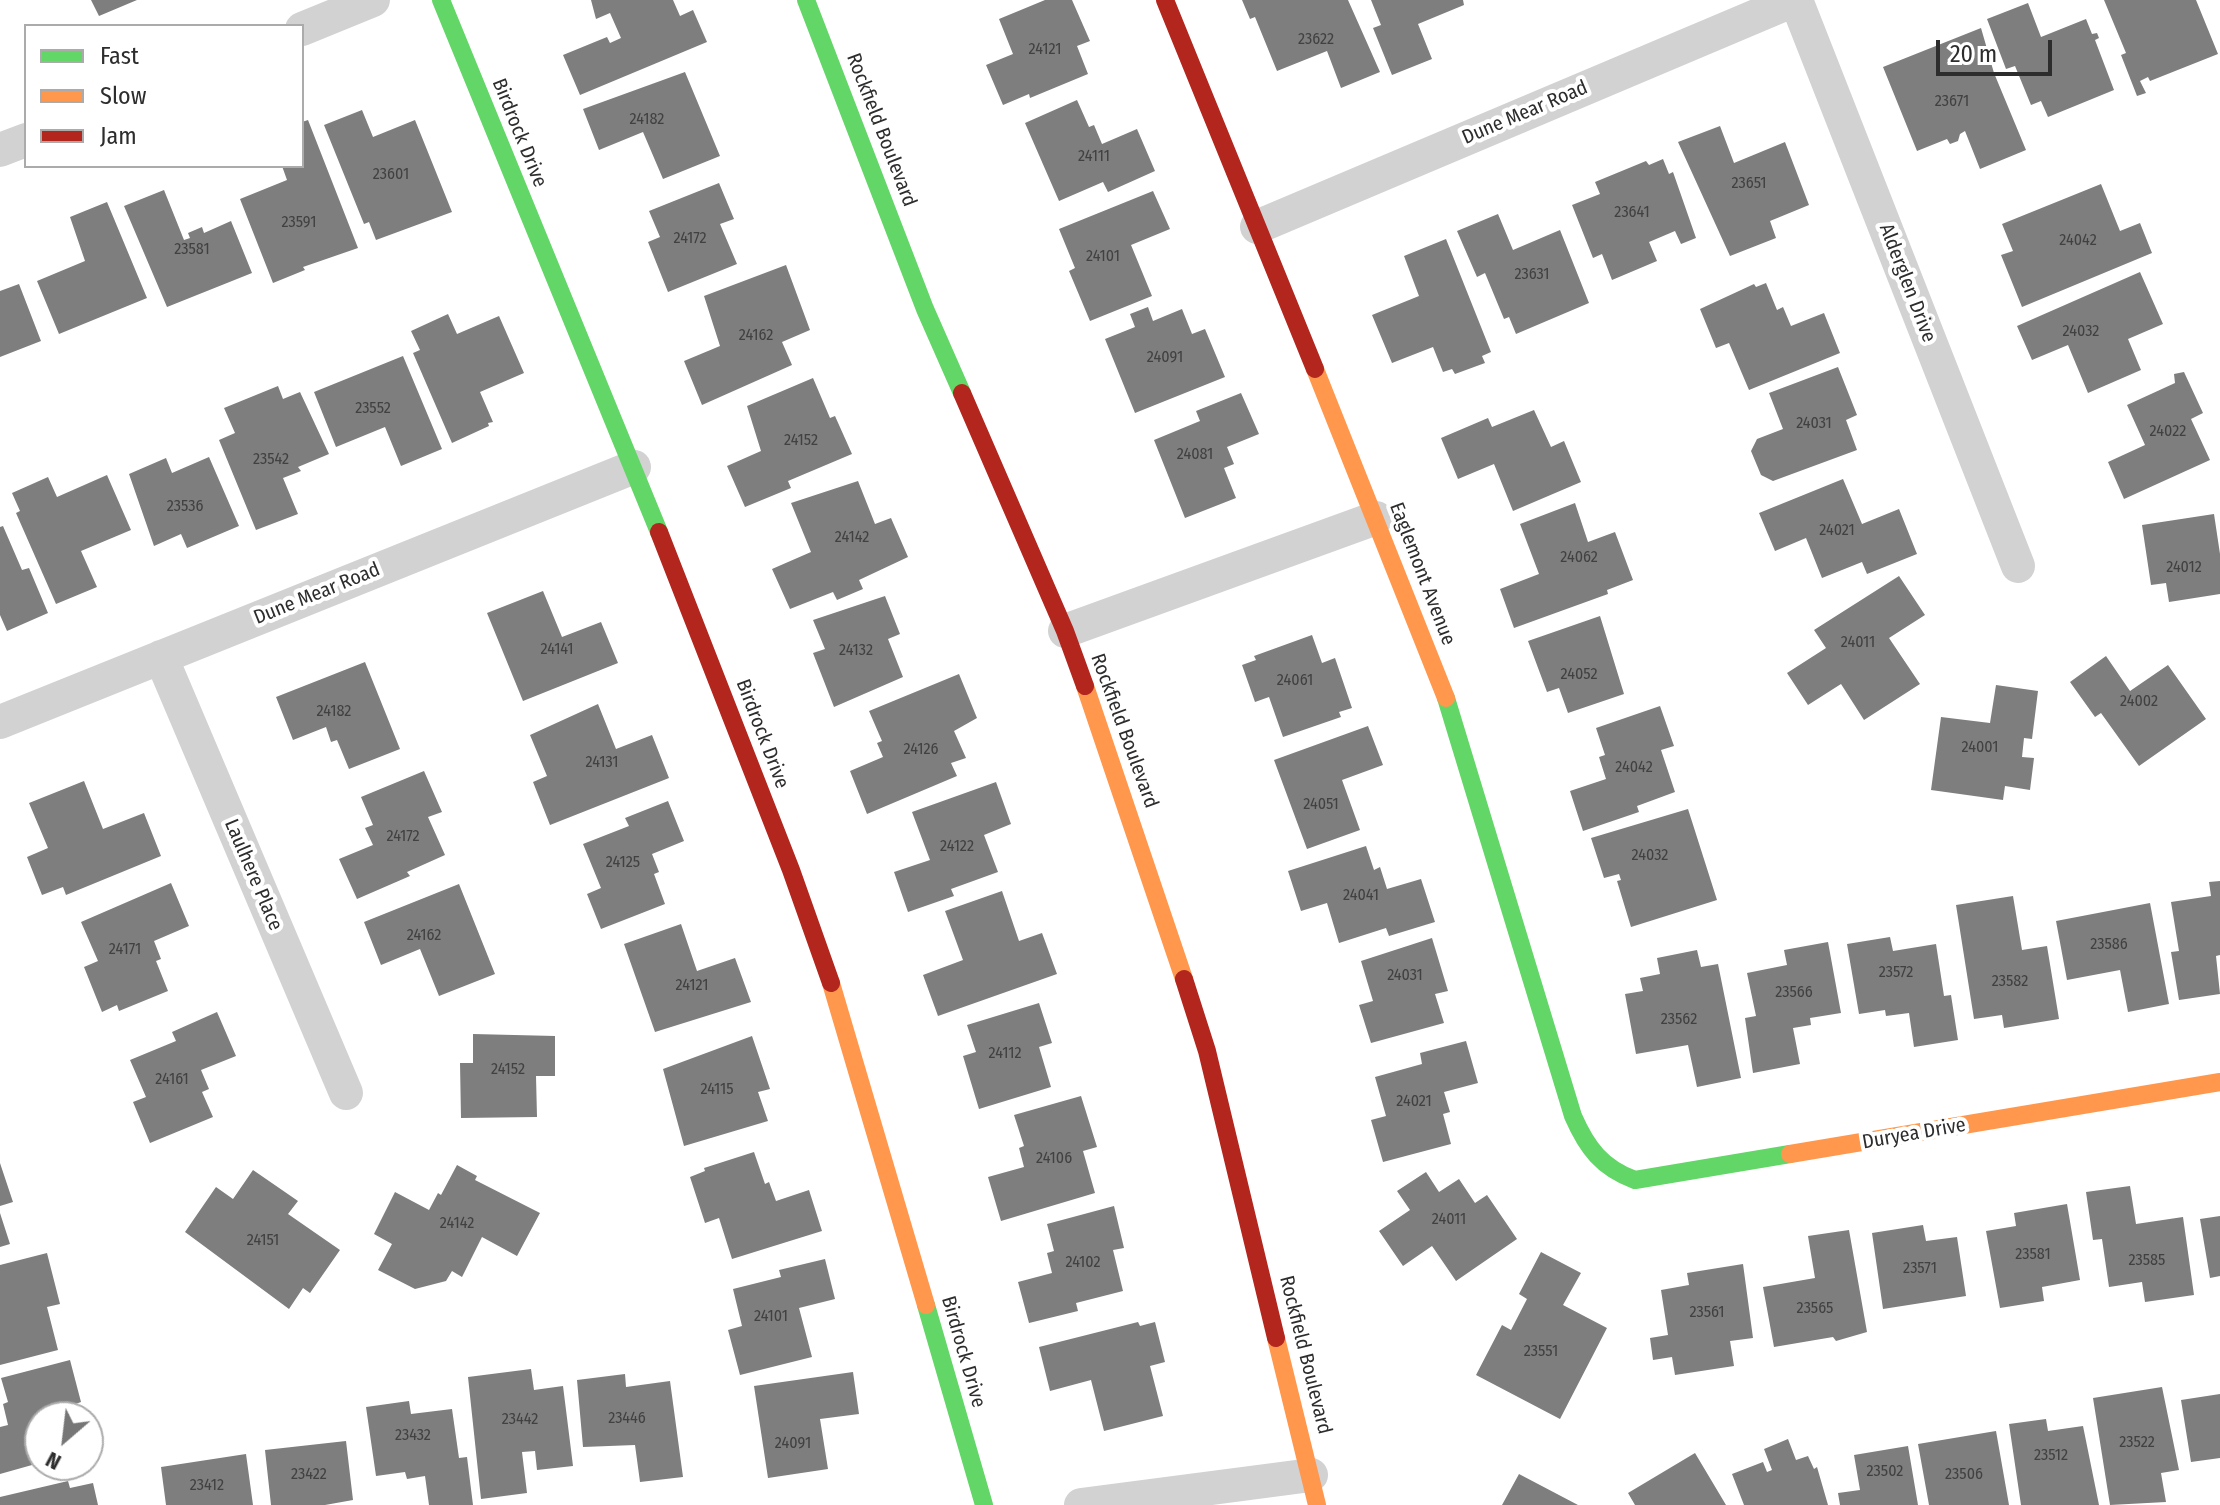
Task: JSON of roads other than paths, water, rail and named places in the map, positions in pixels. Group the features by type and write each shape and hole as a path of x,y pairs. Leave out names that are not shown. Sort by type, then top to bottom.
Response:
{"street":[{"path":"304,28 373,0"},
{"name":"Birdrock Drive","path":"441,0 634,467 791,870 846,1026 984,1505"},
{"name":"Rockfield Boulevard","path":"806,0 925,309 1065,631 1139,838 1207,1051 1314,1490"},
{"name":"Eaglemont Avenue","path":"1165,0 1376,518 1451,713 1573,1116 1587,1149 1608,1171"},
{"name":"Dune Mear Road","path":"1257,227 1795,0"},
{"name":"Alderglen Drive","path":"1795,0 2018,566"},
{"path":"0,150 24,141"},
{"name":"Dune Mear Road","path":"0,722 634,467"},
{"path":"1065,631 1376,518"},
{"name":"Laulhere Place","path":"161,657 346,1093"},
{"name":"Duryea Drive","path":"1608,1171 1635,1180 1671,1175 2220,1082"},
{"path":"1081,1505 1314,1490"}]}
